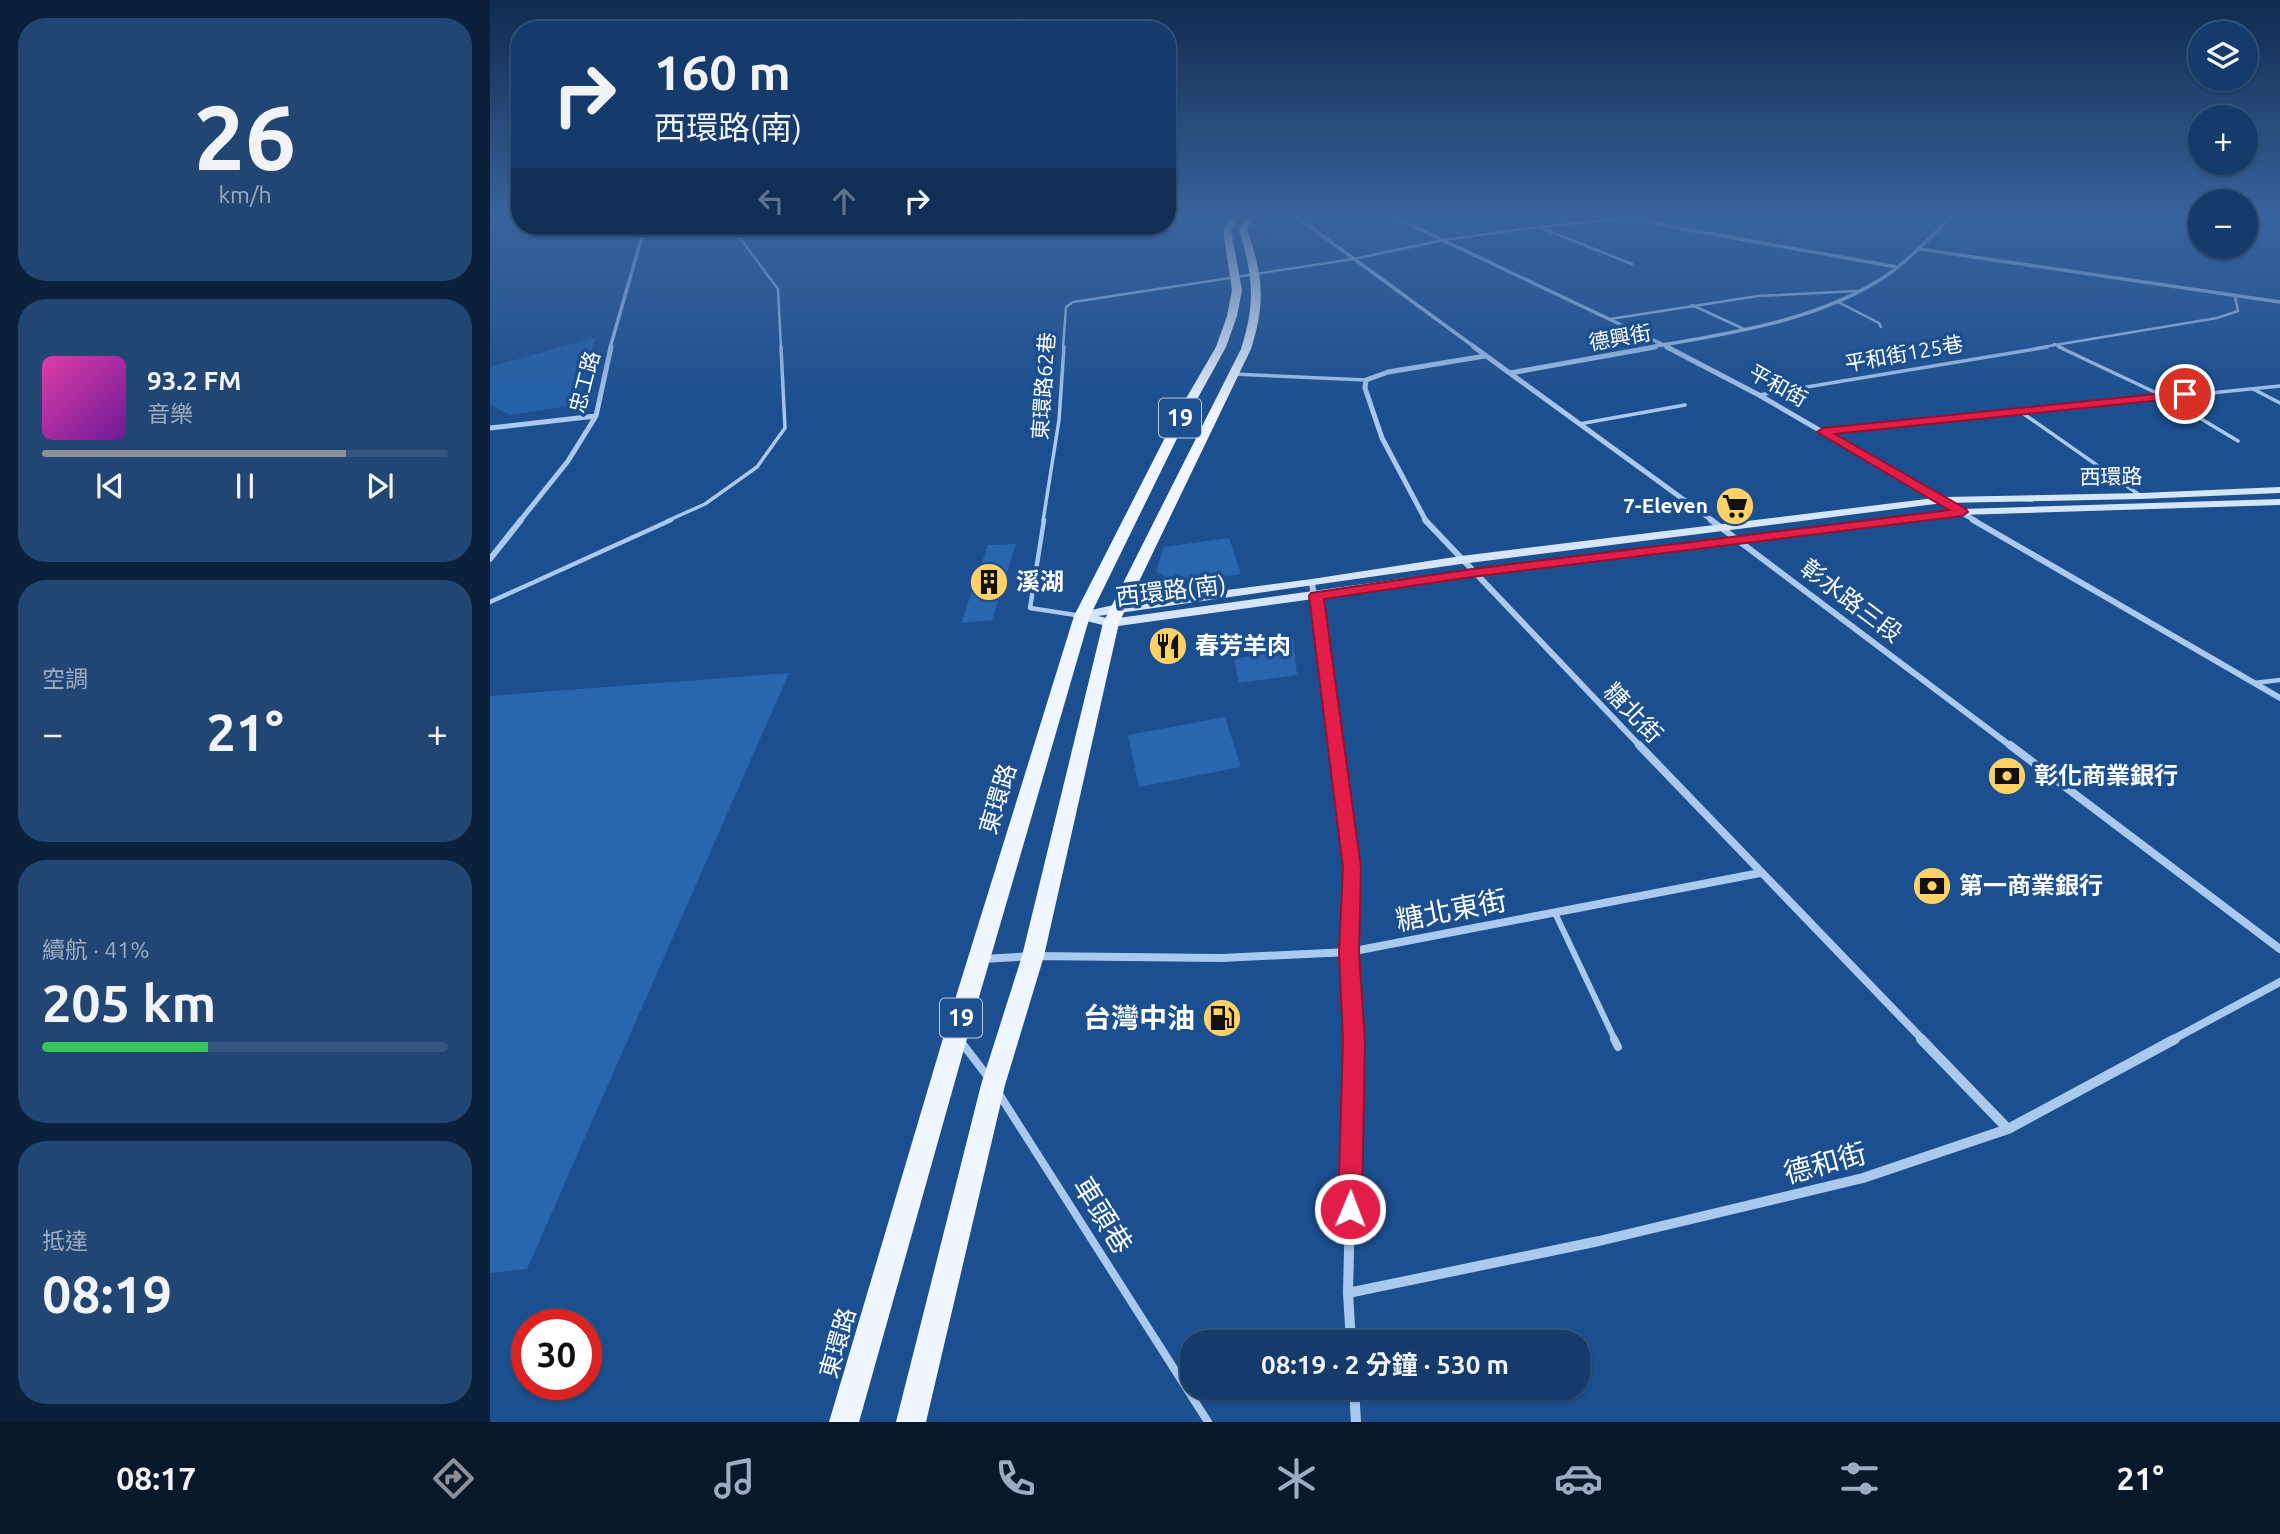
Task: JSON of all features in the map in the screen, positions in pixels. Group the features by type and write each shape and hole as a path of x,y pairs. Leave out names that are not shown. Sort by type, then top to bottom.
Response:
{"main road":[{"name":"東環路","path":"845,1422 978,959 1082,616 1182,414 1221,347 1232,316 1237,290 1236,281"},
{"name":"19","path":"911,1422 993,1085 1033,956 1115,615 1246,349 1256,320 1258,281"},
{"name":"西環路","path":"1943,500 2280,490"},
{"name":"西環路(南)","path":"1115,615 1461,560 1943,500"},
{"name":"西環路","path":"1962,512 2280,502"},
{"name":"西環路(南)","path":"1082,616 1316,596 1472,573 1962,512"}],"street":[{"name":"忠工路","path":"490,559 568,461 596,416 614,331 629,281"},
{"name":"彰水路三段","path":"1383,281 1720,526 2280,949"},
{"name":"平和街","path":"1531,281 1666,346 1759,395 2280,698"},
{"name":"德興街","path":"1509,374 1746,330 1838,302 1873,281"},
{"path":"2137,281 2280,302"},
{"path":"1366,380 1388,372 1485,356"},
{"name":"糖北街","path":"1366,380 1365,388 1382,438 1428,525 2008,1129"},
{"path":"491,427 596,416"},
{"path":"1312,583 1316,596 1352,868 1349,952 1354,1041 1348,1293 1350,1330"},
{"name":"糖北東街","path":"978,959 1033,956 1221,958 1349,952 1760,873"},
{"name":"德和街","path":"1348,1293 1598,1241 1863,1178 2008,1129 2280,982"},
{"path":"1355,1400 1356,1422"}],"lane":[{"path":"490,602 705,504 757,467 785,428 778,289 772,281"},
{"name":"東環路62巷","path":"1082,616 1030,608 1059,420 1066,307 1073,302 1212,281"},
{"path":"1610,319 1758,296 1857,291"},
{"name":"平和街125巷","path":"1759,395 2217,318 2238,312 2235,296"},
{"path":"1838,302 1879,323 1881,327"},
{"path":"1692,305 1746,330"},
{"path":"2054,344 2162,396 2238,441"},
{"path":"1233,374 1366,380"},
{"path":"1823,432 2280,386"},
{"path":"2253,389 2280,403"},
{"path":"1579,424 1685,405"},
{"path":"2021,412 2141,496"},
{"path":"2254,683 2280,680"},
{"path":"1555,913 1618,1047"},
{"name":"車頭巷","path":"956,1035 993,1085 1208,1422"}],"shaded area":[{"path":"596,337 577,405 509,415 490,404 490,367"}],"building":[{"path":"1229,538 1241,574 1175,583 1156,571 1164,547"},
{"name":"溪湖","path":"1016,544 992,620 961,623 988,545"},
{"path":"1293,638 1297,675 1239,683 1234,659 1253,656 1250,643"},
{"path":"789,673 527,1269 490,1273 490,696"},
{"path":"1225,717 1241,767 1139,787 1128,735"}],"place":[{"name":"7-Eleven","path":"1735,506"},
{"name":"溪湖","path":"989,582"},
{"name":"春芳羊肉","path":"1168,646"},
{"name":"彰化商業銀行","path":"2007,776"},
{"name":"第一商業銀行","path":"1932,886"},
{"name":"台灣中油","path":"1222,1018"}],"route":[{"path":"1350,1209 1354,1041 1349,952 1352,868 1316,596 1472,573 1962,512 1823,432 2185,394"}]}
